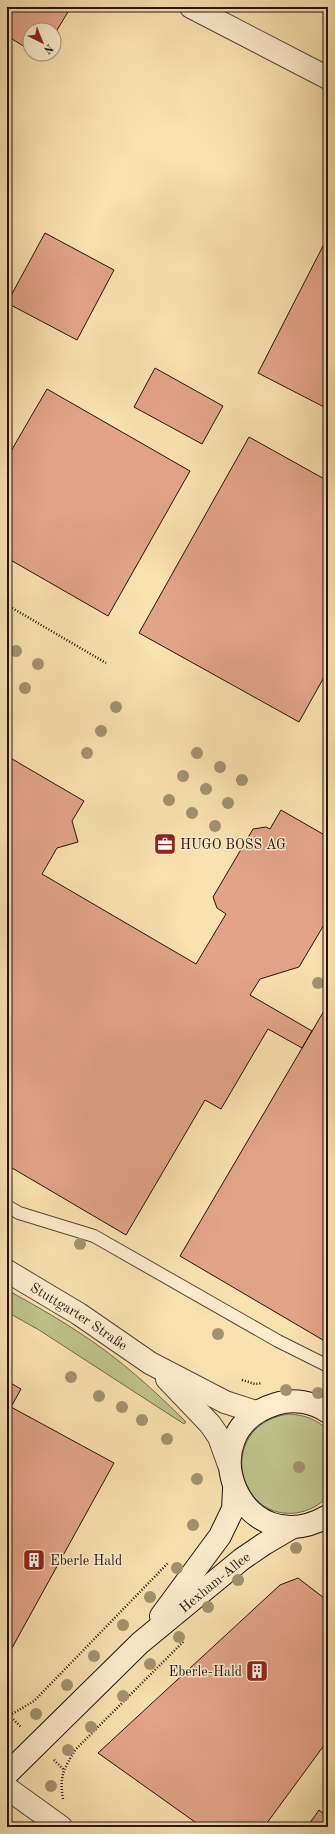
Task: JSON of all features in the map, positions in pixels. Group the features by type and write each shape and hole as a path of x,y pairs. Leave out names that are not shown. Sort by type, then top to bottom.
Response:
{"main road":[{"path":"191,7 328,78"},
{"name":"Stuttgarter Straße","path":"7,1271 79,1314 150,1363 225,1402 256,1412"},
{"name":"Stuttgarter Straße","path":"150,1363 210,1424 219,1437 229,1466"},
{"path":"324,1521 293,1527 281,1526 258,1517 248,1510 234,1490 229,1466 230,1453 239,1430 256,1412 267,1406 291,1401 304,1402 327,1412"},
{"name":"Hexham-Allee","path":"140,1643 220,1536 233,1509 234,1490"},
{"name":"Hexham-Allee","path":"7,1774 140,1643 242,1559 293,1527"},
{"path":"7,1788 54,1822"}],"lane":[{"path":"7,1206 19,1213 94,1236 278,1341 328,1366"}],"path":[{"path":"7,605 106,663"},
{"path":"7,1717 34,1701 170,1562"},
{"path":"54,1822 64,1799 61,1789 64,1770 76,1749 188,1637"}],"green space":[{"path":"7,1290 56,1318 103,1349 146,1384 186,1422 184,1424 39,1330 7,1312"},
{"path":"289,1414 310,1418 320,1423 328,1431 328,1496 314,1507 296,1513 275,1511 259,1502 248,1487 242,1470 243,1452 251,1435 266,1421"}],"building":[{"path":"7,7 71,7 62,22 22,22 22,45 7,36"},
{"path":"45,233 114,270 77,340 7,303"},
{"path":"324,244 328,246 328,409 258,373"},
{"path":"155,368 223,406 202,444 134,407"},
{"path":"47,389 190,471 108,616 7,558 7,458"},
{"path":"249,437 328,481 328,670 299,722 139,633"},
{"path":"7,756 84,801 72,821 78,842 57,848 42,874 196,964 226,914 217,908 213,897 253,829 266,827 270,829 281,810 328,837 328,918 299,967 260,979 250,995 312,1031 302,1048 268,1029 221,1109 205,1100 126,1235 7,1165"},
{"path":"328,1004 328,1343 180,1256"},
{"name":"Eberle Hald","path":"7,1381 21,1389 11,1407 114,1463 7,1657"},
{"name":"Eberle-Hald","path":"298,1578 328,1601 328,1740 264,1827 202,1827 98,1753 280,1585"},
{"path":"319,1810 328,1817 328,1827 307,1827"}],"place":[{"name":"HUGO BOSS AG","path":"165,844"},
{"name":"Eberle Hald","path":"34,1560"},
{"name":"Eberle-Hald","path":"257,1671"}]}
